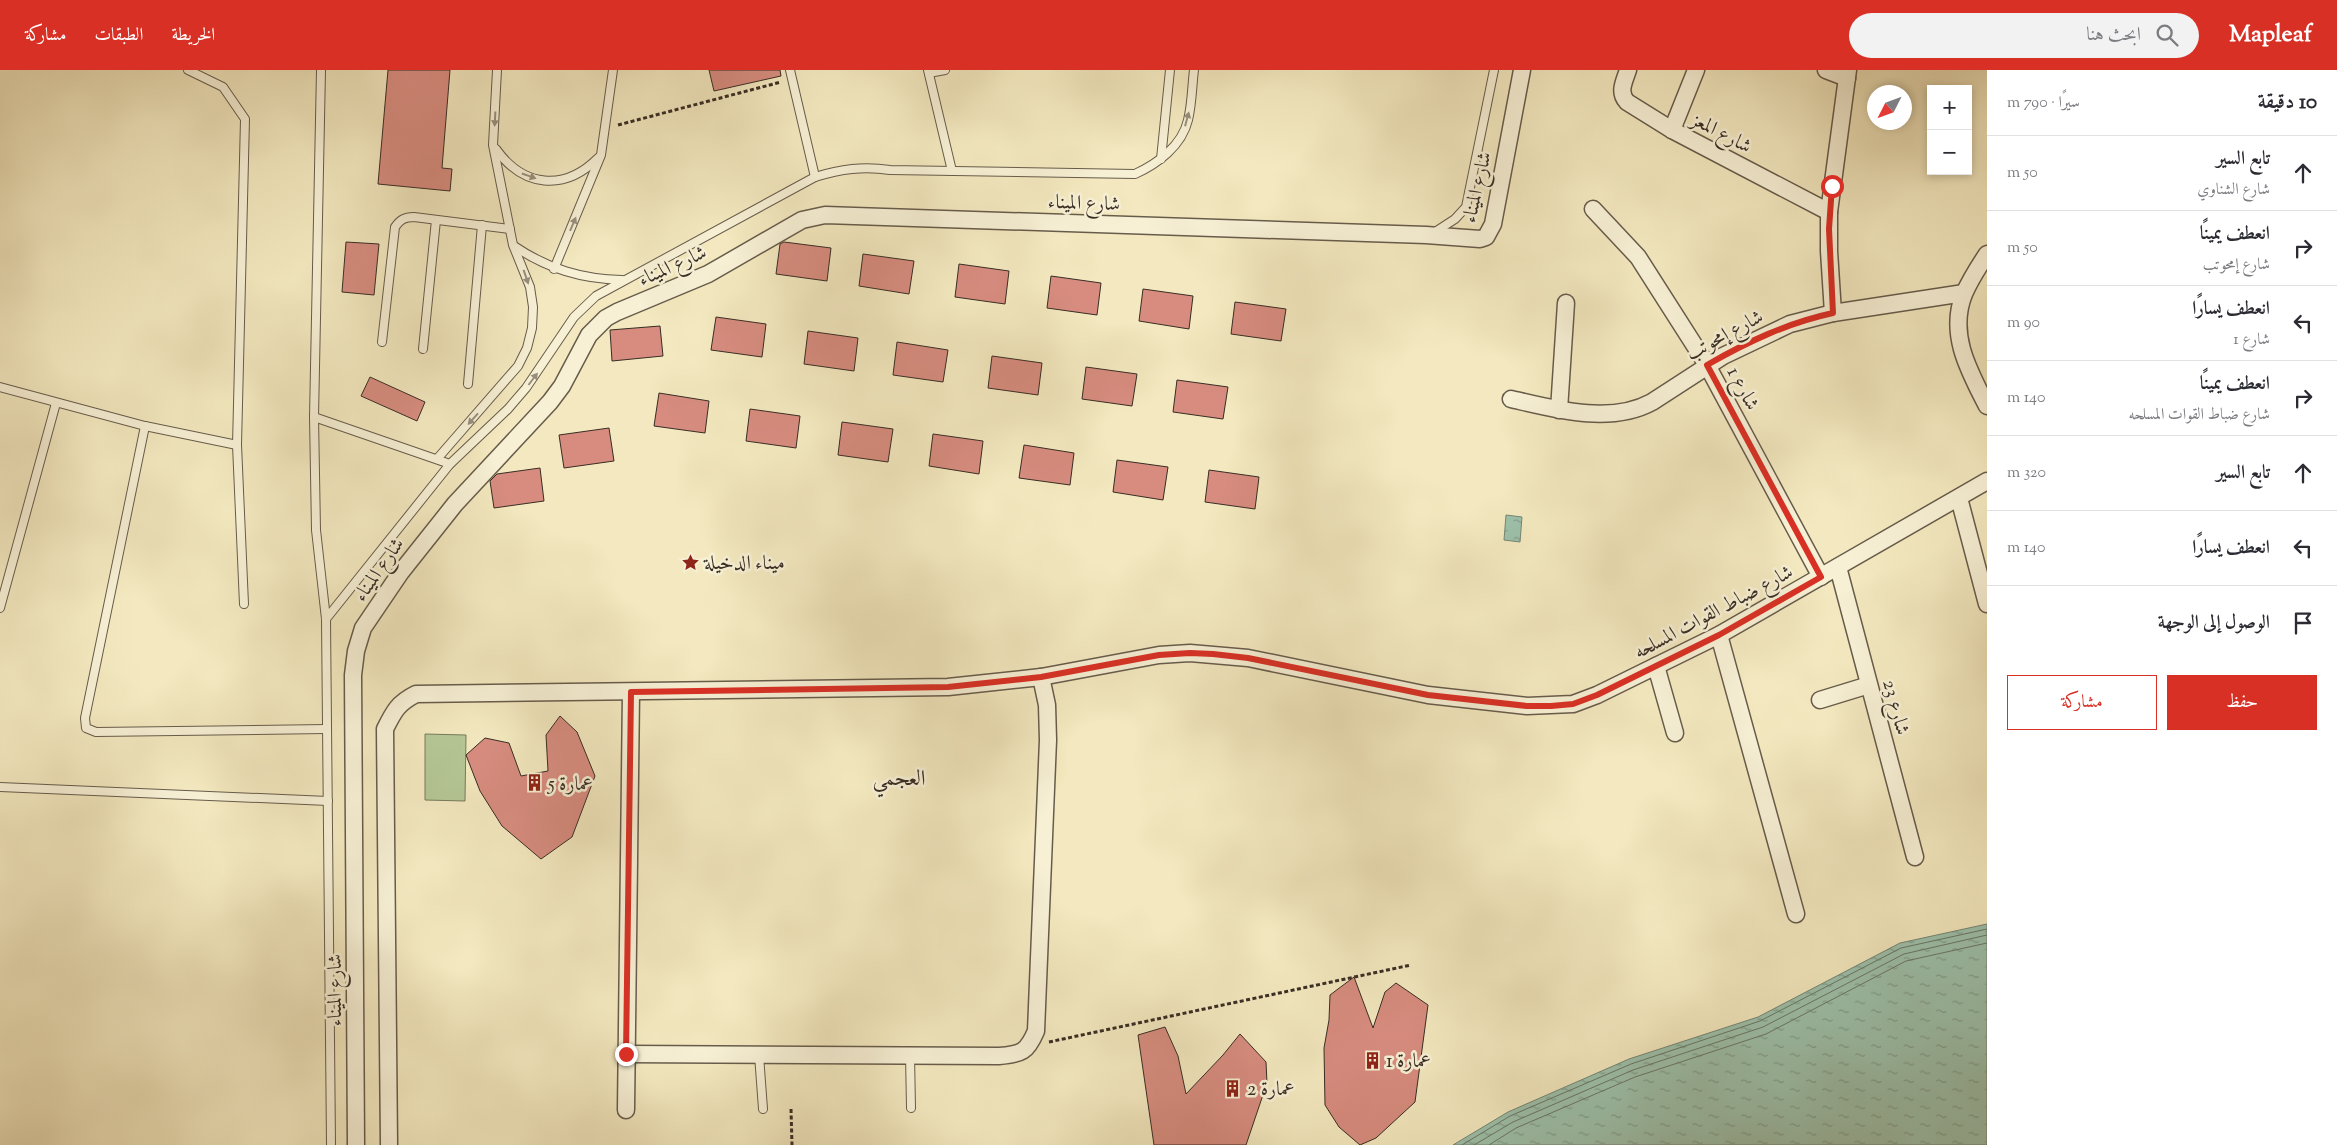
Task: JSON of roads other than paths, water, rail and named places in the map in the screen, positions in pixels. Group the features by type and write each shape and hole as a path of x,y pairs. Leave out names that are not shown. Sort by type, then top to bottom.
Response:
{"street":[{"name":"شارع الميناء","path":"356,1145 353,675 356,651 364,628 401,572 455,504 550,402 562,386 589,336 597,326 617,312 708,274 802,220 825,214 1426,235 1480,239 1486,237 1490,232 1522,70"},
{"name":"شارع المعز","path":"1628,70 1621,90 1624,100 1672,130 1829,212"},
{"path":"1672,130 1696,70"},
{"path":"1826,70 1848,74 1829,212 1829,251 1833,313"},
{"name":"شارع 1","path":"1592,209 1638,257 1707,365 1821,577"},
{"path":"1987,254 1964,294 1958,326 1964,360 1987,406"},
{"name":"شارع إمحوتب","path":"1511,399 1560,410 1625,413 1639,409 1707,365 1772,331 1808,318 1964,294"},
{"path":"1560,410 1566,303"},
{"name":"شارع ضباط القوات المسلحه","path":"389,1145 385,729 402,701 416,694 940,688 1041,677 1159,655 1213,654 1248,658 1428,695 1527,706 1573,704 1597,695 1719,635 1987,481"},
{"path":"1959,498 1987,604"},
{"name":"شارع 23","path":"1838,567 1915,857"},
{"path":"1719,635 1796,914"},
{"path":"1656,666 1675,733"},
{"path":"626,1054 999,1056 1016,1054 1029,1047 1036,1031 1048,740 1047,705 1041,677"},
{"path":"1820,700 1869,685"},
{"path":"626,1110 631,692"}],"lane":[{"path":"188,70 223,87 245,119 237,444 244,604"},
{"path":"321,70 314,417 316,530 326,619 331,1145"},
{"path":"437,460 506,383 518,366 527,348 532,328 533,307 530,287 513,246 493,145 497,70"},
{"path":"554,269 601,155 613,70"},
{"path":"790,70 815,177"},
{"path":"945,70 928,72 952,171"},
{"path":"1161,159 1170,70"},
{"path":"326,619 450,464 508,409 526,388 574,317 596,296 622,280 815,177 852,168 1135,174 1161,159 1177,142 1188,122 1194,70"},
{"path":"1426,235 1442,229 1455,219 1466,206 1494,70"},
{"path":"493,145 506,163 524,175 545,181 566,179 586,170 601,155"},
{"path":"382,342 395,227 399,221 406,218 436,220 510,229"},
{"path":"423,349 436,220"},
{"path":"468,384 482,225"},
{"path":"513,246 554,269 576,276 622,280"},
{"path":"0,387 145,426 237,444"},
{"path":"0,608 56,403"},
{"path":"314,417 450,464"},
{"path":"145,426 85,718 86,728 96,732 327,729"},
{"path":"0,788 328,801"},
{"path":"759,1055 763,1109"},
{"path":"910,1055 911,1108"}],"water":[{"path":"1506,515 1522,517 1520,542 1504,540"},
{"path":"1987,924 1987,1145 1453,1145 1508,1112 1629,1059 1758,1017 1900,943"}],"place":[{"name":"ميناء الدخيلة","path":"690,562"},
{"name":"عمارة 5","path":"534,783"},
{"name":"عمارة 1","path":"1372,1060"},
{"name":"عمارة 2","path":"1233,1088"}],"district":[{"name":"العجمي","path":"899,777"}]}
